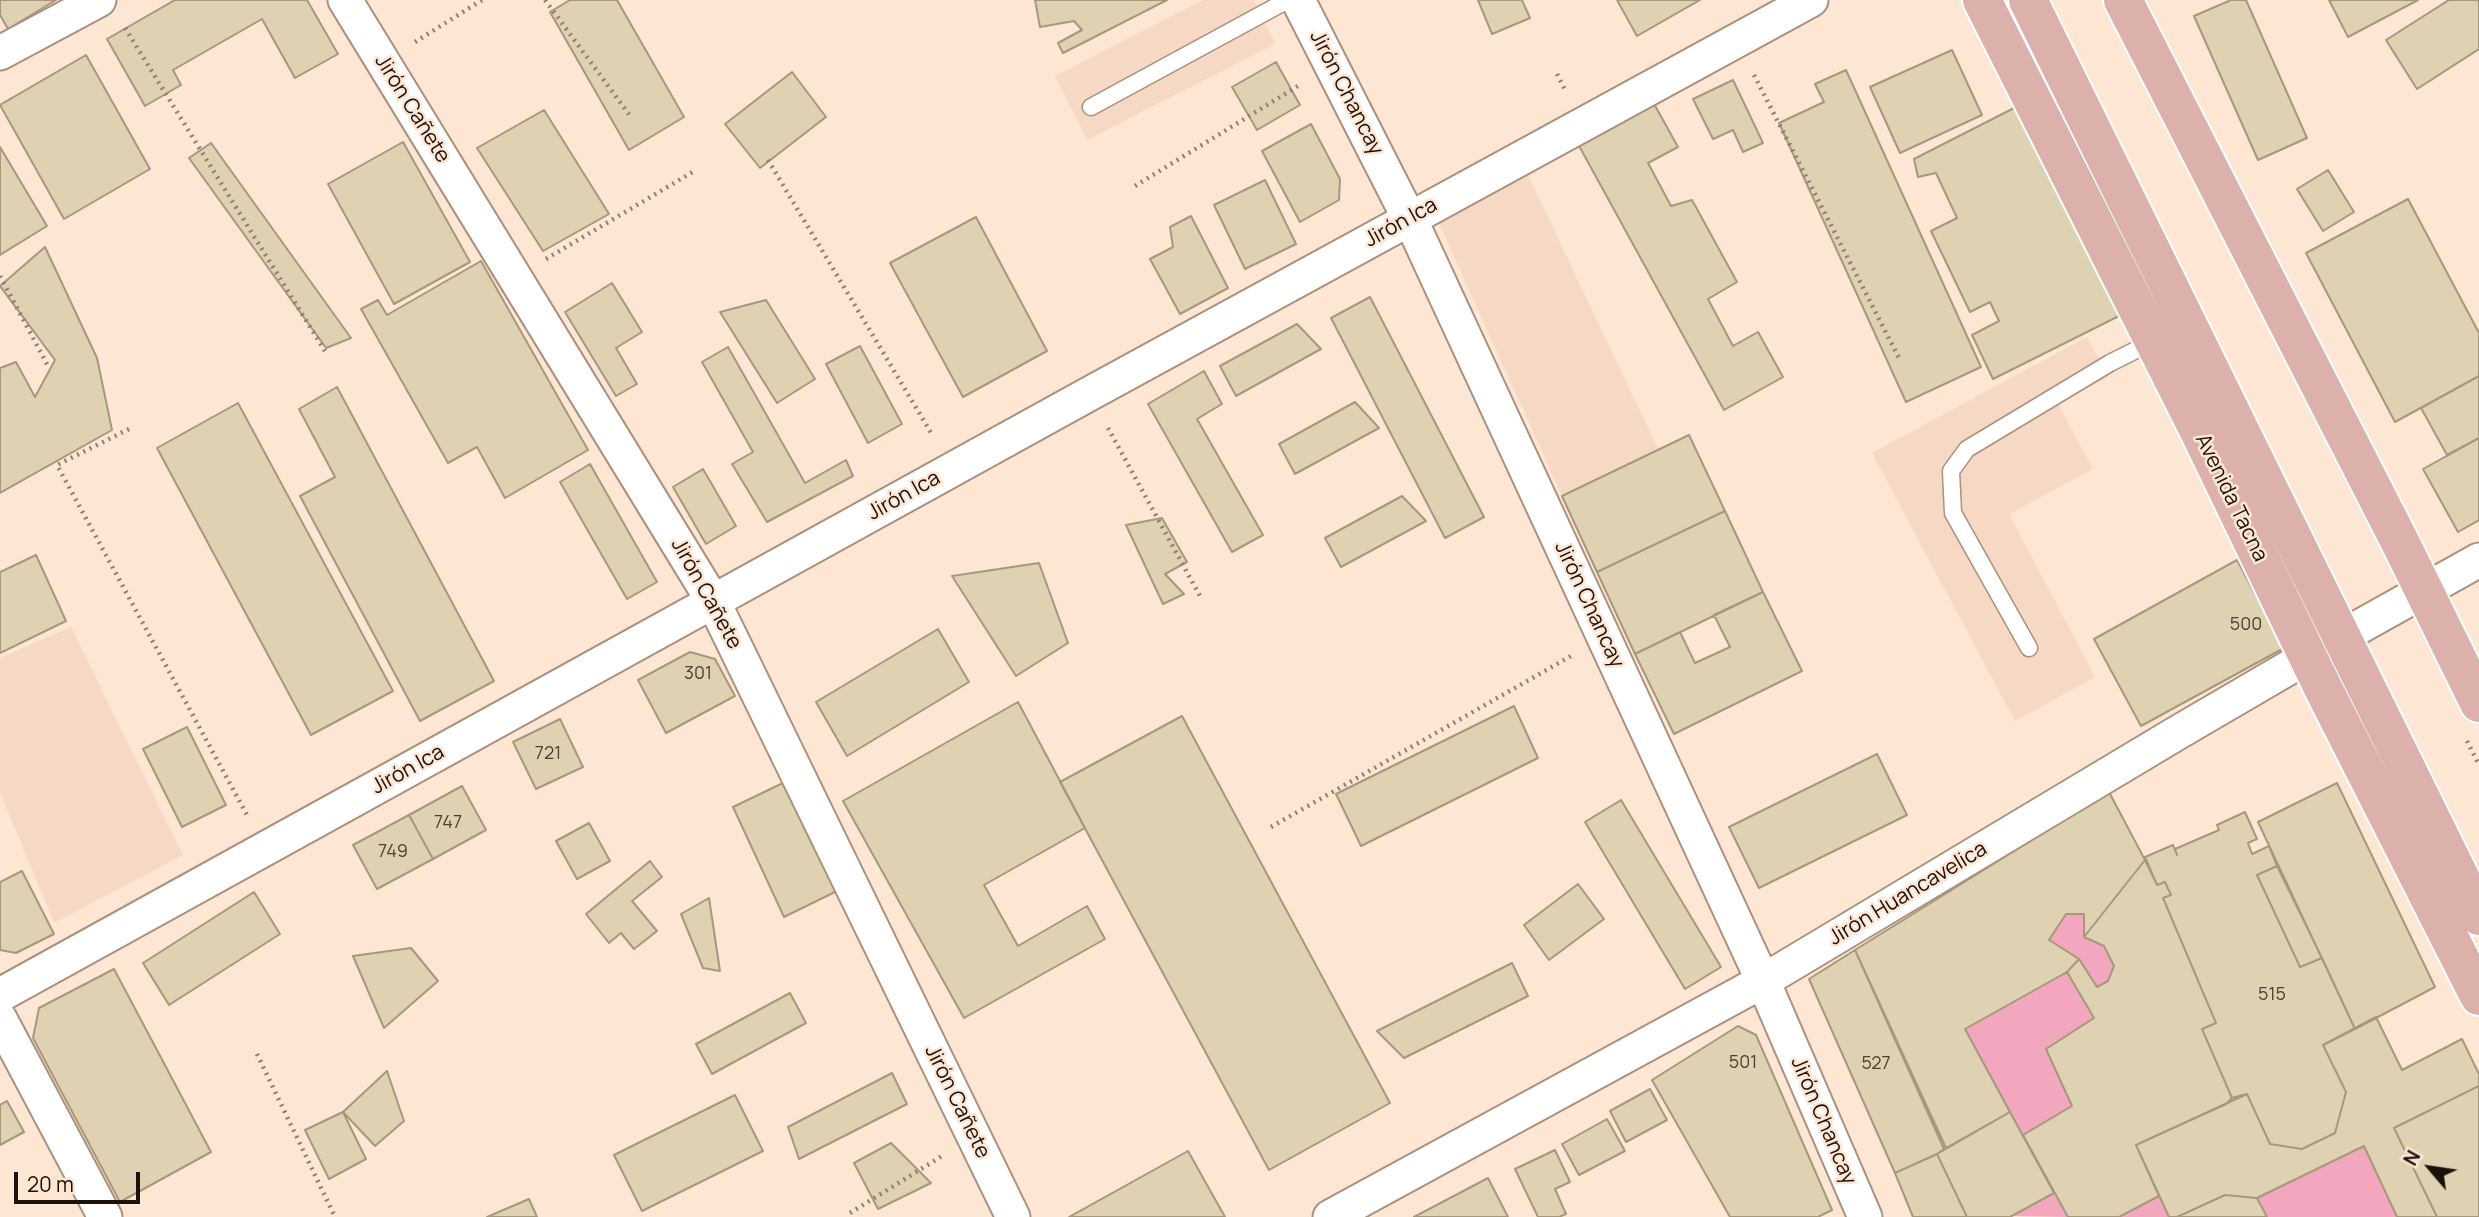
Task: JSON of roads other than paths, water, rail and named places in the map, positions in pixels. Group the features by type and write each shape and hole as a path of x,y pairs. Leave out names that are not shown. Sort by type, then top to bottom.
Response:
{"main road":[{"name":"Avenida Tacna","path":"1982,0 2479,996"},
{"name":"Avenida Tacna","path":"2028,0 2479,916"},
{"path":"2123,0 2434,586 2479,703"}],"street":[{"path":"0,53 99,0"},
{"name":"Jirón Cañete","path":"345,0 713,601 1013,1217"},
{"name":"Jirón Chancay","path":"1298,0 1410,218 1763,981 1865,1217"},
{"name":"Jirón Ica","path":"0,995 1089,394 1811,0"},
{"name":"Jirón Huancavelica","path":"1330,1217 1763,981 2165,740 2479,560"},
{"path":"0,1019 105,1217"}],"lane":[{"path":"1091,107 1288,0"},
{"path":"2029,648 1953,513 1951,471 1968,449 2110,363 2154,341"}]}
